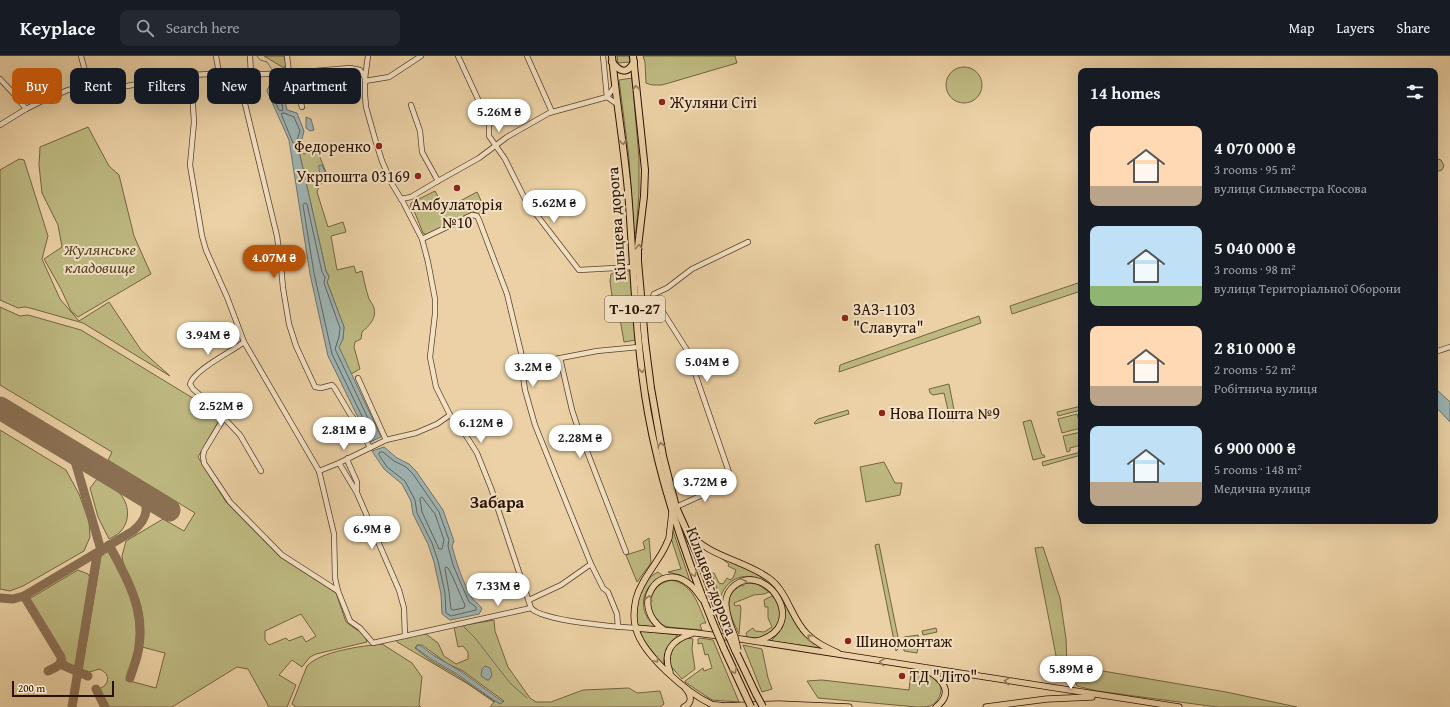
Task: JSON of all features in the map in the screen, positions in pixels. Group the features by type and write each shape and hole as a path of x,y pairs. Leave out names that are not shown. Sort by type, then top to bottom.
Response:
{"highway":[{"path":"612,59 619,70 623,71 630,68 633,59"},
{"name":"Кільцева дорога","path":"612,59 626,178 635,310 639,346 648,412 656,451 713,623 751,707"},
{"name":"Кільцева дорога","path":"633,59 644,161 644,203 638,247 642,302 648,367 656,419 674,509 698,556 727,624 738,657 763,707"}],"main road":[{"path":"674,509 666,545 638,593 635,611 635,628 638,636 656,661 671,676 686,688 712,704 722,706"},
{"path":"682,523 690,534 704,545 769,578 784,595 800,625 807,634 820,644 844,656"},
{"path":"664,630 649,614 648,607 650,592 659,582 672,577 683,580 689,583 706,604"},
{"path":"727,624 725,604 727,595 734,586 738,583 750,580 757,581 768,586 777,596 781,604 782,621 779,628 772,634 766,638 754,642"},
{"path":"635,628 696,633 1179,707"},
{"path":"671,676 667,663 670,648 685,636 696,633"},
{"path":"920,667 937,676 945,686 944,698 936,707"},
{"path":"684,707 688,705 690,700 690,696 686,688"},
{"path":"1059,698 1063,694 1060,689"},
{"path":"986,707 1059,698 1104,696"},
{"path":"714,707 779,704 849,707"}],"street":[{"path":"81,56 84,68"},
{"path":"216,56 218,68"},
{"path":"250,56 251,68"},
{"path":"287,56 290,68"},
{"path":"368,56 365,79 366,107 375,139 395,192 401,199 422,239 428,262 435,314 430,357 436,387 450,415 465,434 477,453 491,488 531,608 538,613 558,618 635,628"},
{"path":"365,79 389,77 421,56"},
{"path":"458,56 484,109 490,127 488,133 505,159 526,201 579,270 633,267"},
{"path":"527,56 552,112"},
{"path":"603,56 607,97 617,104"},
{"path":"361,71 365,79"},
{"path":"0,79 15,95 26,110"},
{"path":"401,199 411,196 478,158 496,145 552,112 607,97 615,86"},
{"path":"0,125 26,110 70,90"},
{"path":"193,104 194,122 190,165 202,236 206,250 228,297 244,342 319,471 334,534 335,578 338,591 350,620 360,628 373,643 531,608"},
{"path":"245,104 277,236 286,310 296,346 315,387 321,388 332,385 334,387 350,414 358,424 370,448"},
{"path":"411,105 420,131 422,152 438,181"},
{"path":"422,239 472,215 477,216 507,294 524,365 523,376 525,390 535,425 592,564 603,588 608,592 617,614 618,627"},
{"path":"651,301 654,294 667,288 692,269 748,242"},
{"path":"642,302 653,301 661,309 687,350 731,478 728,485 720,487 674,509"},
{"path":"244,342 203,369 193,378 190,384 193,389 222,414 240,435 262,471"},
{"path":"524,365 597,351 639,346"},
{"path":"1438,351 1450,347"},
{"path":"560,358 572,410 578,428 626,552"},
{"path":"358,378 386,440"},
{"path":"319,471 386,440 416,433 450,415"},
{"path":"224,418 204,451 203,456 204,462 230,502 282,555 338,591"},
{"path":"348,458 348,462 357,482 357,493"},
{"path":"339,463 357,493 399,590 404,608 405,636"},
{"path":"529,600 561,585 592,564"}],"green space":[{"path":"264,56 284,56 286,64 284,68"},
{"path":"617,56 629,56 630,62 618,63"},
{"path":"643,56 735,56 737,63 662,85 652,85 646,83 645,62"},
{"path":"968,67 977,72 981,78 981,92 977,98 968,103 960,103 951,98 947,92 946,81 951,72 957,68"},
{"path":"632,78 639,158 639,193 636,233 634,233 629,158 619,80"},
{"name":"Жулянське кладовище","path":"88,127 109,166 119,175 134,236 151,274 78,317 71,311 61,289 44,259 62,247 58,225 42,193 39,165 40,147"},
{"path":"317,150 328,177 327,182 320,184 317,192 328,227 343,222 346,232 331,236 337,270 354,266 356,273 362,271 368,296 375,312 372,322 362,332 361,339 355,342 354,347 360,369 351,374 338,347 343,339 344,327 327,282 329,276 326,271 299,151 304,154"},
{"path":"19,159 24,160 48,236 42,259 60,299 79,321 109,302 141,350 170,376 83,323 30,308 18,308 0,300 0,170"},
{"path":"1438,159 1441,160 1444,166 1442,170 1438,171"},
{"path":"435,191 445,209 477,192 486,211 478,215 471,212 470,214 427,235 423,233 415,213 410,206 411,203"},
{"path":"618,271 631,271 636,340 624,342 620,319 615,319 610,281 611,274"},
{"path":"1078,283 1078,292 1012,314 1010,306"},
{"path":"0,307 20,316 28,315 81,330 219,414 221,417 198,457 226,502 280,557 336,593 346,622 357,630 361,631 365,635 367,642 316,654 310,657 302,667 292,660 279,675 296,685 287,707 269,707 248,669 237,667 172,707 107,707 98,689 107,682 108,679 106,673 99,669 90,672 82,670 101,556 109,551 122,575 134,610 136,623 135,650 126,680 156,688 165,653 142,647 143,625 140,603 124,566 122,556 126,541 163,519 184,531 195,513 108,460 112,452 0,385","holes":["301,614 316,636 306,642 302,636 289,641 286,638 269,645 265,640 265,631"]},
{"path":"979,316 981,323 839,372 840,365"},
{"path":"949,384 956,420 953,421 950,419 944,393 933,395 930,393 929,389"},
{"path":"1078,407 1078,411 1058,416 1057,412"},
{"path":"848,410 849,414 815,424 814,423 818,419"},
{"path":"1077,414 1078,429 1062,433 1058,419"},
{"path":"1031,420 1042,455 1045,457 1033,460 1023,422"},
{"path":"0,430 66,470 79,494 89,521 90,537 84,551 23,586 10,591 0,589"},
{"path":"1078,433 1078,446 1070,448 1070,451 1067,452 1063,436"},
{"path":"1078,453 1078,456 1043,466 1042,462"},
{"path":"884,462 895,483 902,483 900,495 866,502 860,467"},
{"path":"97,479 120,494 124,499 127,510 124,527 119,533 109,539 98,517 90,488"},
{"path":"672,528 690,581 680,575 668,572 681,569 671,538"},
{"path":"649,538 651,563 637,582 626,555 645,549 643,542"},
{"path":"879,544 900,647 896,651 875,545"},
{"path":"1043,547 1060,598 1066,639 1067,664 1058,666 1035,548"},
{"path":"718,556 755,573 774,587 821,648 771,641 782,625 785,609 779,595 769,584 756,578 742,577 729,583 720,598 712,573 714,573 719,583 723,584 727,578 730,580 733,578 736,570 728,566 729,564"},
{"path":"78,570 88,574 90,577 75,667 68,664 29,599"},
{"path":"658,572 663,576 652,583 646,593 643,604 644,611 654,627 636,625 636,610 639,595 646,582 651,576"},
{"path":"672,580 685,586 698,603 706,623 700,625 702,630 668,627 654,618 650,603 652,595 656,588 663,583"},
{"path":"747,583 757,584 769,592 754,595 734,603 735,606 740,605 741,609 739,634 732,619 729,604 733,592 738,587"},
{"path":"772,596 777,601 782,614 774,631 758,638 747,637 747,632 753,628 755,631 764,632 772,627 768,618 768,607 765,607 764,600"},
{"path":"494,620 495,631 508,667 530,698 536,702 551,702 583,690 629,688 637,693 660,691 664,704 660,707 490,707 495,701 501,704 504,701 463,671 448,664 422,645 417,645 415,648 430,660 456,675 494,702 468,684 397,642 396,639 426,634 438,643 444,656 456,664 468,659 468,652 463,646 458,647 454,627"},
{"path":"936,628 937,632 923,635 922,631"},
{"path":"643,631 678,635 671,641 665,652 664,667 640,635"},
{"path":"918,635 920,644 917,653 904,651 904,637"},
{"path":"687,638 693,639 692,649 695,669 682,679 669,664 671,654 676,645"},
{"path":"698,639 713,640 739,702 712,700 685,682 703,668 704,671 712,668 708,654 705,655 702,643 698,644"},
{"path":"382,644 412,663 422,677 419,705 421,707 295,707 292,704 307,666 313,661 342,650"},
{"path":"743,645 762,649 768,678 772,689 762,692"},
{"path":"1081,669 1091,669 1226,692 1297,707 1217,707 1097,691 1077,686 1074,679 1076,672"},
{"path":"911,673 929,675 938,680 941,691 936,702 928,706 917,707 818,698 807,681 822,680 909,690"}],"water":[{"path":"273,104 286,104 287,110 297,113 304,131 299,151 326,271 329,277 327,282 344,327 343,339 339,347 381,437 370,442 328,356 310,274 289,140"},
{"path":"306,117 311,119 314,130 310,131 306,128"},
{"path":"319,165 322,165 326,174 326,177 324,178 321,175"},
{"path":"1438,391 1450,402 1450,422 1438,409"},
{"path":"384,447 397,458 409,464 416,471 443,510 454,541 452,546 463,579 472,598 480,605 482,609 479,614 450,620 442,614 441,594 434,562 428,544 413,514 411,501 402,484 384,469 372,451"},
{"path":"417,645 421,646 462,672 503,702 501,704 495,701 457,674 431,659 416,648"},
{"path":"485,666 490,668 492,675 489,680 481,676 482,669"}],"waterway":[{"path":"257,56 260,60 267,62 271,68"},
{"path":"463,624 510,683 527,698"}],"taxiway":[{"path":"72,451 101,550"},
{"path":"0,598 13,599 24,596 133,531 142,521 146,511 144,500 135,490"},
{"path":"109,545 128,581 137,606 140,632 137,658 130,678"},
{"path":"72,707 97,555 100,551"},
{"path":"24,596 61,657 61,662 48,671"},
{"path":"60,664 88,676"},
{"path":"96,689 105,707"}],"runway":[{"path":"0,408 169,510"}],"place":[{"name":"Жуляни Сіті","path":"662,102"},
{"name":"Федоренко","path":"379,146"},
{"name":"Укрпошта 03169","path":"418,176"},
{"name":"Амбулаторія №10","path":"457,188"},
{"name":"ЗАЗ-1103 \"Славута\"","path":"845,318"},
{"name":"Нова Пошта №9","path":"882,413"},
{"name":"Шиномонтаж","path":"848,641"},
{"name":"ТД \"Літо\"","path":"902,676"}],"district":[{"name":"Забара","path":"497,502"}]}
